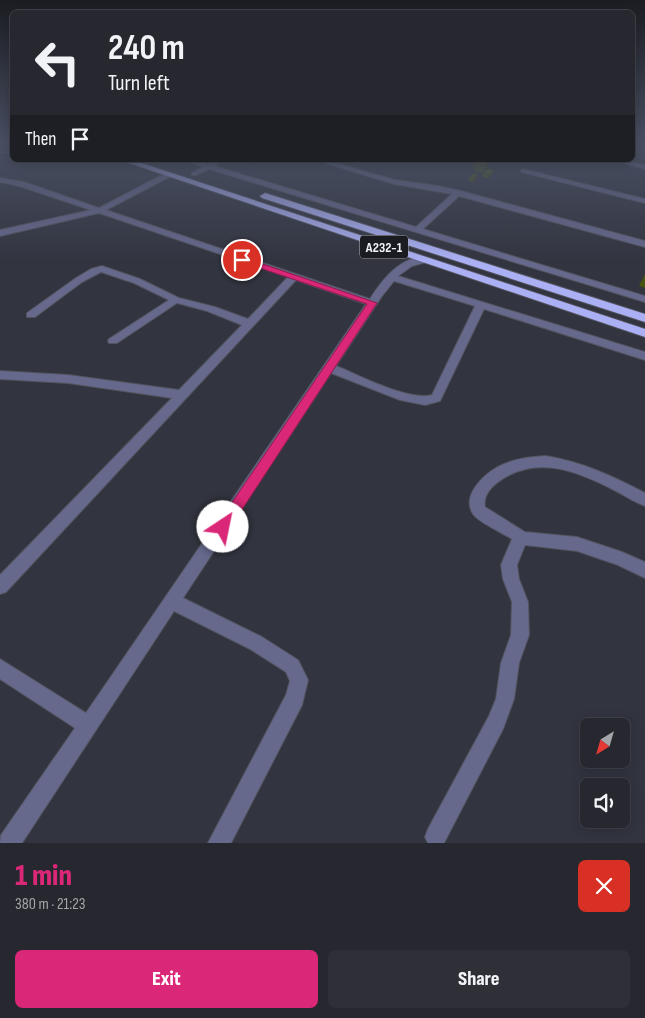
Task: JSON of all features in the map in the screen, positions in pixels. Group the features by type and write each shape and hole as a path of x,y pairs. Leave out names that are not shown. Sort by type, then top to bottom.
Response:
{"highway":[{"name":"A232-1","path":"197,183 645,333"},
{"name":"A232-1","path":"223,183 645,318"}],"street":[{"path":"17,183 373,303"},
{"path":"0,233 98,211 151,183"},
{"path":"267,183 645,299"},
{"path":"409,183 428,185 645,244"},
{"path":"573,183 645,201"},
{"path":"418,229 458,193"},
{"path":"397,251 400,268"},
{"path":"9,843 373,303 400,268 410,263 424,260"},
{"path":"31,315 79,280 98,270 109,271 137,281 176,300 211,309 250,324"},
{"path":"0,586 294,277"},
{"path":"392,277 645,356"},
{"path":"114,341 176,300"},
{"path":"330,368 400,396 425,401 436,398 456,359 469,325 481,305"},
{"path":"0,375 66,380 182,395"},
{"path":"645,500 584,471 549,460 524,462 496,474 480,490 476,498 479,511 518,534 520,538 577,544 622,559 645,570"},
{"path":"436,837 496,722 505,699 510,663 520,635 520,602 511,579 509,565 520,538"},
{"path":"173,602 256,643 292,666 299,680 295,698 219,843"},
{"path":"0,668 89,726"}],"route":[{"path":"223,527 373,303 242,260"}]}
